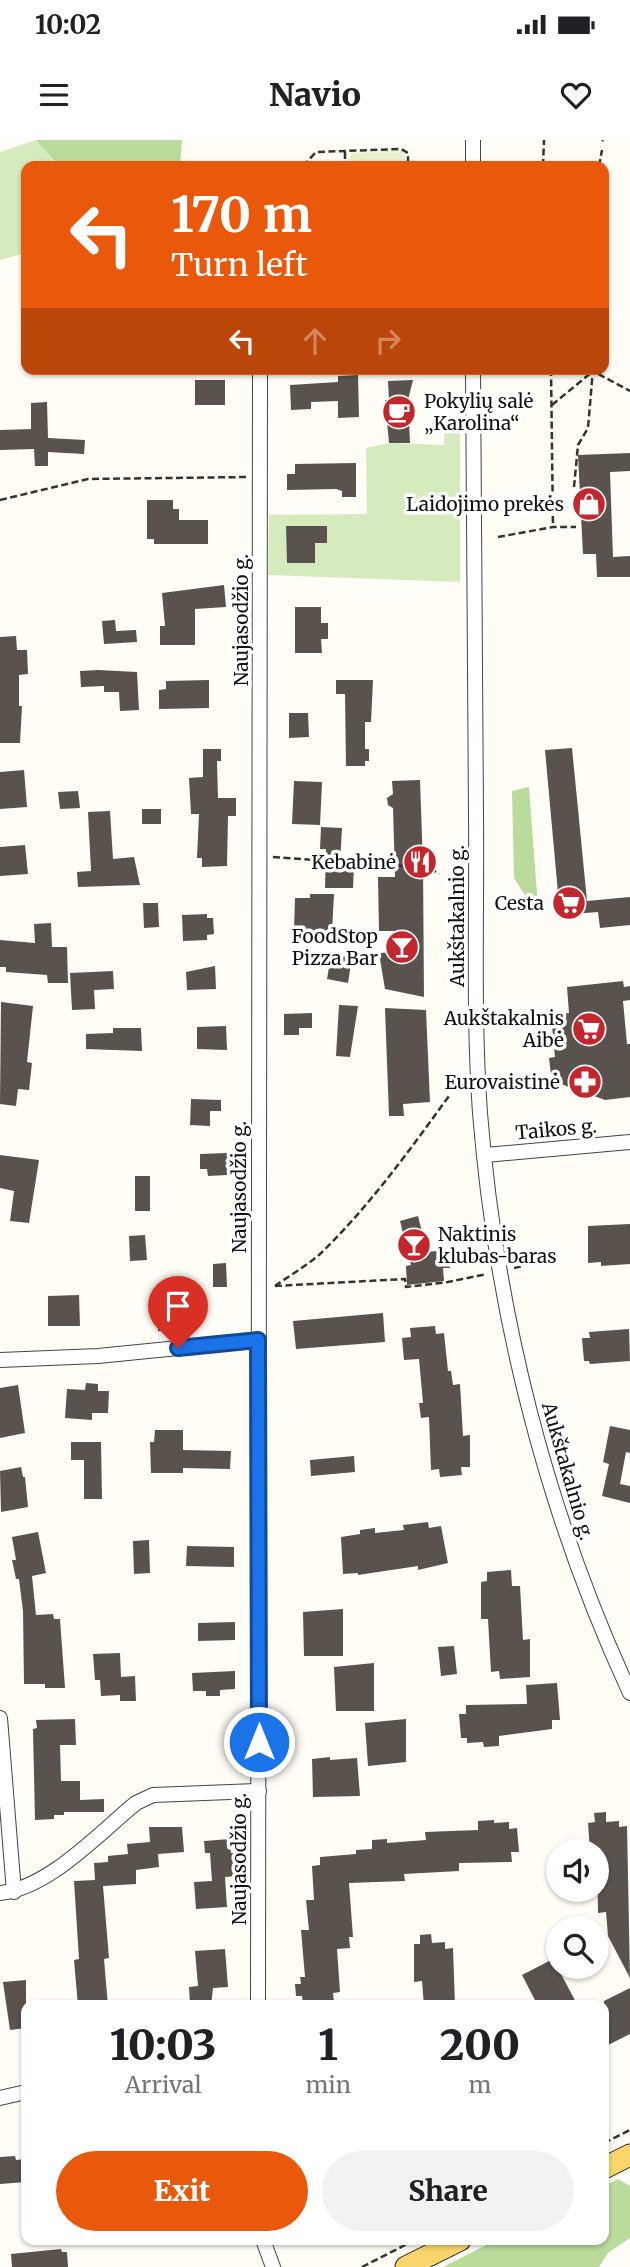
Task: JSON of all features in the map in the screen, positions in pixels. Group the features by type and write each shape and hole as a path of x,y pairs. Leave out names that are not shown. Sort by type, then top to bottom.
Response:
{"main road":[{"path":"609,2166 630,2155"},
{"path":"407,2267 450,2245"}],"street":[{"path":"473,140 473,161"},
{"name":"Naujasodžio g.","path":"258,2000 260,375"},
{"name":"Aukštakalnio g.","path":"473,375 475,947 485,1155 502,1271 525,1390 557,1513 597,1622 630,1693"},
{"name":"Taikos g.","path":"485,1155 630,1142"},
{"path":"0,1360 98,1356 258,1340"},
{"path":"0,1718 7,1892 44,1879 136,1803 153,1796 259,1791"},
{"path":"0,2098 21,2093"},
{"path":"265,2245 273,2267"}],"path":[{"path":"543,161 544,140"},
{"path":"308,161 316,152 401,149 408,153 408,161"},
{"path":"600,161 602,150"},
{"path":"345,151 345,161"},
{"path":"551,375 553,527"},
{"path":"551,406 585,375"},
{"path":"574,487 578,445 588,428 591,375"},
{"path":"602,375 630,391"},
{"path":"0,500 88,479 260,476"},
{"path":"498,537 553,527 576,527"},
{"path":"273,857 430,868 439,874"},
{"path":"449,1096 420,1137 359,1212 317,1256 275,1286 405,1279 406,1287 448,1282 523,1266"},
{"path":"609,2140 630,2130"},
{"path":"362,2267 405,2245"}],"green space":[{"path":"36,140 55,161 21,161 21,254 0,260 0,152"},
{"path":"36,140 182,140 180,161 55,161"},
{"path":"401,150 405,161 350,161 351,153"},
{"path":"452,419 460,421 460,582 268,575 269,515 367,514 366,448 389,443 444,445 445,422"},
{"path":"529,787 538,908 534,909 514,878 512,791"},
{"path":"618,2179 630,2186 630,2238 608,2253 599,2267 443,2267 486,2245 609,2245 609,2184"}],"building":[{"path":"358,375 359,417 338,418 338,401 311,402 311,409 291,410 290,385 338,382 338,376"},
{"path":"195,380 225,380 225,405 195,405"},
{"path":"413,380 408,400 410,443 389,443 385,400 389,400 388,381"},
{"path":"47,402 48,438 85,440 84,454 48,452 48,466 35,466 34,449 0,450 0,430 31,429 31,403"},
{"path":"630,453 630,471 610,472 613,557 630,556 630,577 597,577 596,554 583,554 578,455"},
{"path":"356,463 356,497 342,497 342,491 336,489 287,490 287,474 295,474 295,464"},
{"path":"147,500 173,500 173,509 179,509 179,520 208,520 208,544 154,544 154,539 147,539"},
{"path":"286,526 327,526 327,543 315,543 315,563 287,563"},
{"path":"224,585 226,607 195,609 195,645 160,645 160,626 165,626 162,593"},
{"path":"295,607 321,607 321,623 328,623 328,639 321,639 322,653 295,653"},
{"path":"115,620 116,631 136,630 137,642 104,644 102,621"},
{"path":"16,636 17,650 27,650 28,674 19,675 19,706 22,706 20,743 0,743 0,637"},
{"path":"80,671 137,672 139,710 120,711 119,692 104,692 104,686 81,687"},
{"path":"209,680 209,708 159,709 159,690 166,689 166,681"},
{"path":"336,680 373,680 371,722 365,722 365,749 369,749 369,761 365,761 365,766 346,766 345,694 336,694"},
{"path":"289,713 308,713 309,737 289,738"},
{"path":"572,748 587,901 630,897 630,925 600,928 598,912 560,915 545,750"},
{"path":"203,749 221,749 221,761 217,761 218,798 236,798 236,816 228,816 227,866 202,867 202,858 197,858 199,814 191,814 189,778 203,777"},
{"path":"24,770 27,807 0,809 0,772"},
{"path":"420,780 424,997 385,989 379,953 397,952 397,931 379,931 378,877 395,877 393,808 388,805 387,798 393,794 392,781"},
{"path":"294,781 322,782 320,825 292,824"},
{"path":"78,791 80,808 60,809 58,792"},
{"path":"142,809 161,809 161,824 142,824"},
{"path":"110,811 113,859 134,857 140,885 78,887 77,872 91,871 88,812"},
{"path":"321,827 342,828 340,864 354,865 353,888 325,888 326,849 320,849"},
{"path":"25,845 28,874 0,876 0,847"},
{"path":"310,894 334,894 332,931 294,931 295,898 310,898"},
{"path":"143,903 158,903 159,927 144,928"},
{"path":"207,914 207,918 213,918 214,934 207,935 207,940 183,941 182,915"},
{"path":"51,923 52,947 67,947 68,983 48,983 47,975 6,972 6,967 0,967 0,940 35,943 34,924"},
{"path":"331,956 352,957 348,983 327,979"},
{"path":"215,966 216,989 187,990 186,972"},
{"path":"113,971 114,989 94,990 95,1009 72,1010 70,973"},
{"name":"Aukštakalnis Aibė","path":"623,981 624,987 630,986 630,1000 623,1001 627,1044 630,1044 630,1097 605,1100 561,1084 560,1074 551,1075 549,1058 555,1057 551,1015 569,1013 567,987"},
{"path":"1,1002 33,1006 27,1062 32,1063 29,1090 18,1089 16,1106 0,1104"},
{"path":"339,1005 358,1006 350,1057 336,1056"},
{"path":"385,1008 426,1010 430,1102 403,1104 404,1116 389,1116"},
{"path":"312,1013 312,1028 299,1028 299,1035 284,1035 284,1014"},
{"path":"226,1026 227,1050 197,1049 197,1027"},
{"path":"113,1028 141,1028 142,1051 86,1049 86,1034 113,1033"},
{"path":"191,1099 221,1100 221,1111 210,1111 210,1126 190,1125"},
{"path":"227,1153 227,1175 208,1176 207,1169 200,1169 200,1154"},
{"path":"0,1155 39,1160 29,1223 10,1221 14,1191 0,1188"},
{"path":"135,1176 150,1176 150,1211 135,1211"},
{"path":"418,1216 427,1252 448,1250 450,1268 443,1268 444,1281 407,1285 406,1266 411,1265 400,1221"},
{"path":"630,1224 630,1264 601,1266 601,1262 588,1263 588,1226"},
{"path":"145,1235 147,1260 130,1261 129,1236"},
{"path":"226,1263 227,1287 213,1287 213,1264"},
{"path":"79,1295 80,1326 48,1326 48,1296"},
{"path":"193,1313 193,1330 158,1331 158,1314"},
{"path":"383,1313 385,1342 296,1349 293,1321"},
{"path":"435,1326 436,1334 444,1333 448,1371 451,1371 453,1385 460,1384 463,1436 470,1435 470,1467 461,1467 462,1475 440,1477 439,1469 431,1470 429,1417 421,1418 419,1403 423,1403 419,1359 404,1360 402,1338 411,1337 410,1328"},
{"path":"629,1329 630,1361 590,1364 589,1361 584,1361 582,1338 590,1338 589,1332"},
{"path":"86,1383 98,1384 98,1391 109,1391 108,1413 92,1413 92,1420 65,1418 67,1389 85,1390"},
{"path":"18,1385 25,1433 0,1438 0,1388"},
{"path":"610,1426 630,1430 630,1453 626,1452 620,1484 630,1486 630,1503 602,1496 609,1464 603,1462"},
{"path":"155,1430 183,1430 183,1450 231,1451 230,1469 183,1468 183,1473 151,1473 150,1442 154,1442"},
{"path":"71,1442 101,1442 102,1499 84,1499 84,1460 71,1460"},
{"path":"354,1456 355,1472 311,1476 310,1460"},
{"path":"21,1467 25,1477 28,1507 1,1512 0,1471"},
{"path":"428,1522 429,1528 441,1526 448,1563 418,1570 418,1566 358,1575 343,1574 341,1537 375,1528 375,1533 404,1530 403,1525"},
{"path":"38,1532 46,1573 32,1576 36,1615 53,1614 54,1619 60,1619 65,1688 24,1684 23,1611 19,1579 16,1579 12,1560 16,1560 12,1537"},
{"path":"149,1540 150,1573 134,1574 133,1541"},
{"path":"187,1546 234,1547 234,1567 186,1566"},
{"path":"511,1570 512,1586 520,1586 523,1640 530,1639 530,1677 500,1679 499,1671 491,1672 488,1619 481,1619 481,1582 487,1581 487,1572"},
{"path":"343,1609 343,1656 304,1656 303,1612"},
{"path":"235,1622 235,1640 198,1641 198,1623"},
{"path":"454,1646 457,1674 441,1676 438,1647"},
{"path":"120,1653 121,1677 135,1676 136,1701 120,1701 120,1695 101,1696 100,1680 95,1680 93,1654"},
{"path":"374,1663 374,1711 336,1711 334,1667"},
{"path":"235,1671 235,1689 220,1690 220,1696 206,1696 206,1691 193,1691 192,1673"},
{"path":"557,1683 560,1720 552,1720 552,1729 499,1736 499,1746 484,1747 483,1742 467,1743 467,1738 461,1738 459,1714 466,1714 466,1705 527,1704 526,1685"},
{"path":"75,1719 76,1745 60,1745 61,1781 80,1781 80,1800 104,1799 104,1812 64,1812 64,1815 54,1815 54,1819 35,1820 33,1729 37,1728 36,1720"},
{"path":"406,1719 406,1762 368,1766 365,1723"},
{"path":"330,1757 330,1760 357,1758 360,1796 313,1797 312,1759"},
{"path":"606,1812 606,1822 619,1821 619,1827 627,1826 630,1978 609,1938 609,1916 606,1916 606,1912 598,1913 598,1902 609,1902 609,1839 589,1839 588,1823 595,1822 594,1813"},
{"path":"478,1821 509,1822 509,1829 517,1828 519,1852 511,1852 512,1862 459,1863 459,1871 404,1874 405,1881 349,1883 353,1937 349,1937 350,1948 337,1949 340,1992 333,1993 334,2000 302,2000 302,1996 296,1996 295,1984 301,1984 300,1977 305,1977 301,1930 309,1930 306,1900 314,1900 312,1866 320,1865 320,1857 356,1854 356,1850 372,1849 372,1840 387,1839 387,1843 426,1840 425,1832 478,1830"},
{"path":"149,1827 182,1827 184,1852 158,1854 159,1867 136,1870 136,1884 103,1886 109,1958 104,1959 107,2000 77,2000 74,1960 79,1959 74,1881 95,1880 94,1863 108,1862 108,1856 128,1854 127,1844 150,1842"},
{"path":"230,1839 231,1853 236,1853 238,1876 225,1877 227,1907 196,1909 194,1882 212,1881 210,1853 205,1853 204,1841"},
{"path":"431,1934 432,1943 445,1942 445,1949 453,1948 455,2000 424,2000 422,1981 414,1982 414,1944 420,1944 420,1935"},
{"path":"225,1949 228,1987 213,1988 212,2000 190,2000 189,1987 198,1986 195,1951"},
{"path":"546,1963 546,1979 564,1979 575,2000 535,2000 522,1975"},
{"path":"26,1980 26,2000 21,2000 21,2029 10,2030 3,1982"},
{"path":"630,1988 630,2034 609,2044 609,2000 606,2000"},
{"path":"15,2156 16,2160 21,2160 21,2182 0,2184 0,2157"},
{"path":"61,2249 62,2252 67,2252 68,2267 12,2267 11,2254"}],"place":[{"name":"Pokylių salė „Karolina“","path":"399,412"},
{"name":"Laidojimo prekės","path":"589,504"},
{"name":"Kebabinė","path":"420,862"},
{"name":"Cesta","path":"569,903"},
{"name":"FoodStop Pizza Bar","path":"402,947"},
{"name":"Aukštakalnis Aibė","path":"589,1029"},
{"name":"Eurovaistinė","path":"585,1082"},
{"name":"Naktinis klubas-baras","path":"414,1245"}],"route":[{"path":"178,1348 258,1340 259,1742"}]}
